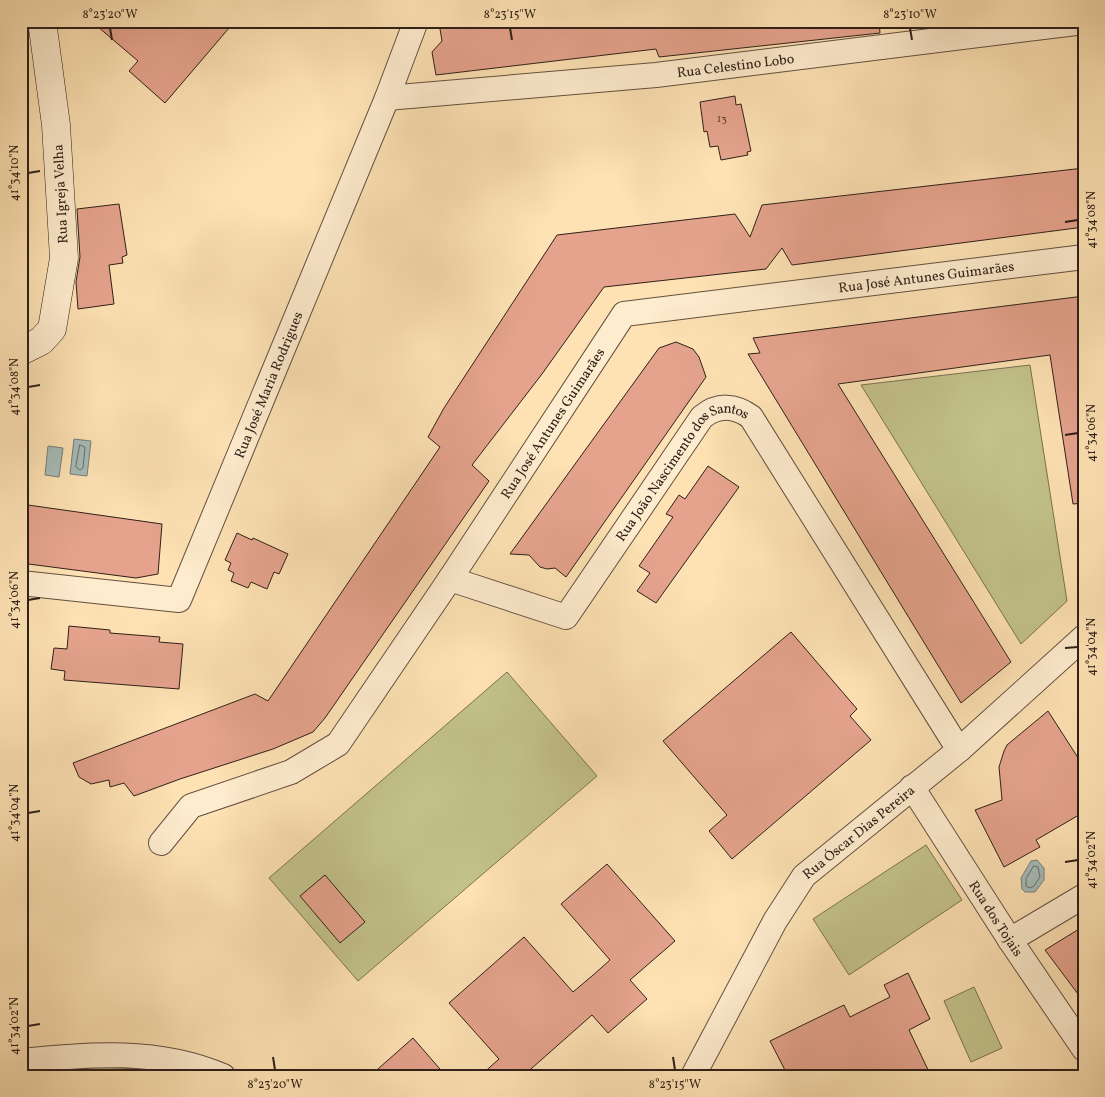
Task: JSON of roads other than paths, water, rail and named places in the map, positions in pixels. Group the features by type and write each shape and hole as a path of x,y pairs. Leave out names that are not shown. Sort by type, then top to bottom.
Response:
{"street":[{"name":"Rua Igreja Velha","path":"21,351 41,341 52,329 64,258 56,125 42,21"},
{"name":"Rua José Maria Rodrigues","path":"21,584 179,600 387,98 416,21"},
{"name":"Rua Celestino Lobo","path":"387,98 656,75 1084,22"},
{"name":"Rua José Antunes Guimarães","path":"161,844 191,806 291,772 338,744 450,579 624,314 1084,256"},
{"name":"Rua João Nascimento dos Santos","path":"450,579 566,617 702,417 719,408 736,408 751,417 959,750"},
{"name":"Rua Óscar Dias Pereira","path":"694,1076 775,921 804,876 959,750 1084,637"},
{"name":"Rua dos Tojais","path":"912,787 1010,940 1084,1049"},
{"path":"1010,940 1084,896"},
{"path":"21,1061 64,1056 140,1055 179,1062 222,1076"}],"water":[{"path":"74,439 91,441 87,476 70,474"},
{"path":"48,446 63,448 59,477 45,475"},
{"path":"1037,860 1044,868 1044,880 1035,892 1025,892 1022,889 1021,878 1031,861"}]}
